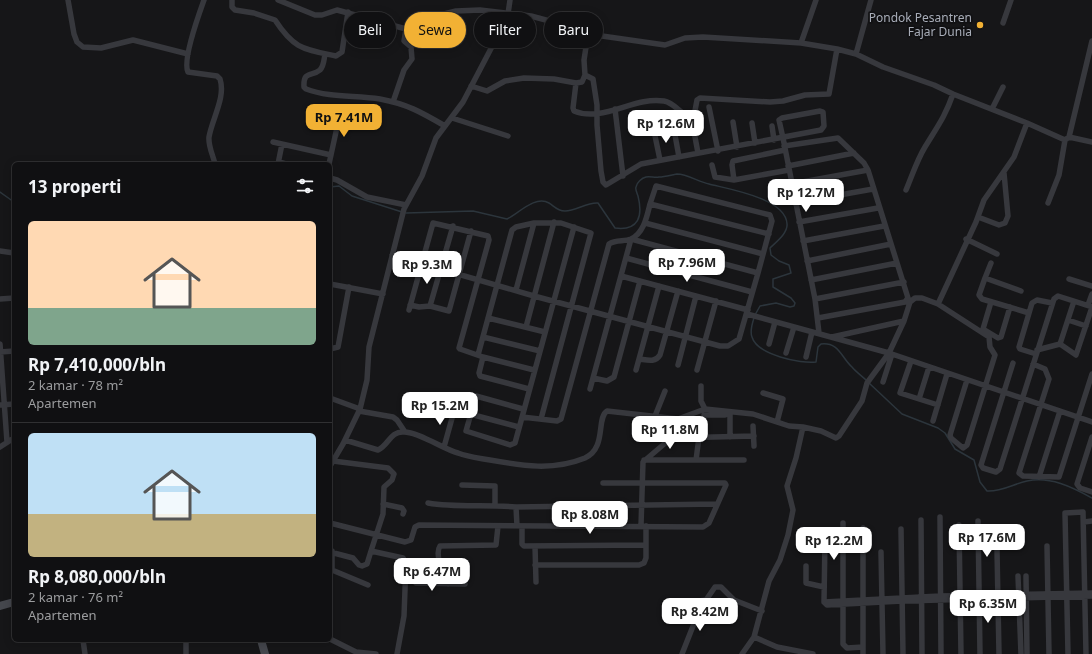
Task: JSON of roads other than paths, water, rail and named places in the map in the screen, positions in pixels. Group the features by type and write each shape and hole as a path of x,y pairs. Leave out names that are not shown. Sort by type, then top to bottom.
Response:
{"street":[{"path":"68,0 74,34 77,42 83,47 101,48 134,40 188,54"},
{"path":"204,0 188,54 186,69 188,72 217,76 221,82 210,136 210,147 214,162"},
{"path":"232,0 232,7 235,10 254,13 275,20 282,31 296,45 304,49 336,56 342,52 344,39"},
{"path":"278,0 315,16 337,10 348,12"},
{"path":"508,12 510,0"},
{"path":"801,42 816,0"},
{"path":"856,54 871,0"},
{"path":"1003,23 1011,0"},
{"path":"450,12 456,10 480,10 494,12"},
{"path":"603,36 665,46 685,38 703,37 801,42 837,49 856,54 883,67 934,85 953,94 1067,138 1092,142"},
{"path":"1048,203 1058,175 1092,41"},
{"path":"393,102 404,70 412,60 412,48"},
{"path":"332,552 353,558 359,565 362,566 368,564 375,534 383,514 384,487 394,477 392,470 332,463 359,410 368,380 369,346 405,207 422,176 436,138 452,118 471,86 491,48"},
{"path":"471,86 487,91 504,81 524,78 554,79 576,83 582,82 585,75 584,60 586,48"},
{"path":"576,83 573,108 574,111 579,113 597,113 643,102 665,101 674,105 690,117 694,116 697,100 700,98 783,102 809,95 829,94 837,49"},
{"path":"325,54 323,66 319,70 307,74 304,87 306,89 324,94 379,99 393,102 417,109 445,126"},
{"path":"585,75 593,78 604,184 608,185 641,164 698,153 718,151 774,140 783,138 821,130 824,126 823,112 812,112 779,120 783,138 785,148 788,168 815,300 819,333"},
{"path":"992,109 1003,87"},
{"path":"906,190 925,148 939,127 953,94"},
{"path":"709,107 718,151"},
{"path":"329,162 341,109"},
{"path":"615,109 623,176"},
{"path":"452,118 508,136"},
{"path":"692,121 698,153"},
{"path":"733,122 737,147"},
{"path":"752,123 756,143"},
{"path":"938,304 966,239 978,217 984,200 1014,157 1027,123"},
{"path":"673,124 679,157"},
{"path":"772,126 774,140"},
{"path":"654,131 660,160"},
{"path":"734,180 732,165 734,161 836,137 840,139 864,163 868,170 872,189 890,244 898,263 909,301 904,321 891,354 883,382"},
{"path":"273,142 331,155"},
{"path":"278,162 282,144"},
{"path":"712,165 715,177 734,180 854,153"},
{"path":"771,192 792,186 868,170"},
{"path":"978,217 999,225 1005,224 1008,216 1004,173"},
{"path":"332,179 366,197 405,207"},
{"path":"392,255 610,317 720,346 728,346 739,339 749,313 752,292 772,221 770,215 656,186 645,222 631,239 610,317 590,389"},
{"path":"796,203 872,189"},
{"path":"650,204 769,234"},
{"path":"799,222 878,208"},
{"path":"526,327 554,222"},
{"path":"529,389 480,376 480,356 483,337 512,230 516,227 534,223 554,222 589,232 592,235 541,419"},
{"path":"645,222 763,254"},
{"path":"471,232 449,311 430,306 410,308 434,223 453,226 490,238 459,348 460,350 480,356 534,370"},
{"path":"516,290 534,223"},
{"path":"430,306 453,226"},
{"path":"803,241 884,226"},
{"path":"524,409 478,396 474,397 466,428 468,433 510,446 515,443 518,427 522,417 574,227"},
{"path":"522,417 557,421 561,419 592,311 609,244 631,239 758,273"},
{"path":"966,239 996,254"},
{"path":"807,261 890,244"},
{"path":"0,251 12,252"},
{"path":"626,258 752,292"},
{"path":"811,280 898,263"},
{"path":"991,263 979,295 982,299 1029,313"},
{"path":"621,276 716,301 761,318 891,354 1092,422"},
{"path":"985,278 1021,291"},
{"path":"1069,279 1092,286"},
{"path":"593,378 607,381 614,377 640,281"},
{"path":"815,300 904,282"},
{"path":"332,284 383,294"},
{"path":"636,370 659,286"},
{"path":"332,348 338,347 349,287"},
{"path":"639,359 653,361 657,360 667,332 678,291"},
{"path":"1060,344 1076,355 1086,326 1091,306 1092,294"},
{"path":"678,365 696,296"},
{"path":"1013,363 981,465 984,468 996,472 1000,469 1054,299 1057,296 1091,306"},
{"path":"0,299 12,298"},
{"path":"818,318 922,298 938,304 989,337 990,347 995,355 967,445 963,448 951,438 950,435 967,380"},
{"path":"1052,303 1036,300 1032,303 1018,347 1020,349 1037,352 1060,344"},
{"path":"698,370 704,342 716,301"},
{"path":"1060,344 1074,301"},
{"path":"991,302 983,328 998,338 1001,337 1010,307"},
{"path":"488,318 545,332"},
{"path":"1068,320 1086,326"},
{"path":"830,337 904,321"},
{"path":"769,344 775,322"},
{"path":"786,353 794,327"},
{"path":"806,357 812,332"},
{"path":"483,337 540,351"},
{"path":"0,344 2,404 7,442"},
{"path":"0,352 12,351"},
{"path":"345,440 378,450 392,436 405,432 457,453 515,465 546,468 586,457 592,453 601,438 603,415 607,411 678,420 704,412 760,416 789,426 803,427 838,438 862,402 867,383 891,354"},
{"path":"911,361 900,393 938,405"},
{"path":"1033,364 1042,367 1049,377 1019,473 1022,476 1059,477 1092,374"},
{"path":"919,399 929,367"},
{"path":"933,421 947,374"},
{"path":"701,386 701,401 704,412"},
{"path":"655,416 665,391"},
{"path":"763,393 782,399 777,422"},
{"path":"332,399 359,410 393,417 398,420 405,432"},
{"path":"444,447 454,411"},
{"path":"1039,477 1060,411"},
{"path":"470,414 518,427"},
{"path":"730,414 730,437"},
{"path":"753,426 754,446"},
{"path":"742,654 754,637 770,581 780,560 788,536 793,510 787,486 796,458 803,427"},
{"path":"535,565 639,565 644,563 645,545 641,505 644,460 673,438 754,436"},
{"path":"696,460 699,437"},
{"path":"1092,437 1077,484 1080,488 1092,492"},
{"path":"0,446 12,439"},
{"path":"644,460 744,460"},
{"path":"332,523 405,542 410,540 415,527 419,525 703,527 709,523 726,486 725,483 602,482"},
{"path":"462,485 495,486 495,505"},
{"path":"428,503 516,507 717,504"},
{"path":"384,504 402,508 404,510 403,514"},
{"path":"516,507 522,544 535,546 645,545"},
{"path":"1068,654 1065,513 1084,512 1086,654"},
{"path":"940,517 941,654"},
{"path":"921,520 922,654"},
{"path":"978,521 980,654"},
{"path":"1084,522 1092,521"},
{"path":"843,523 842,602 845,647 863,647"},
{"path":"959,525 961,654"},
{"path":"448,584 441,565 438,549 440,546 496,545 498,526"},
{"path":"863,528 863,654"},
{"path":"901,529 903,654"},
{"path":"825,538 825,605 842,602 902,599 1048,595 1092,596"},
{"path":"535,546 536,582"},
{"path":"1047,546 1049,654"},
{"path":"997,550 999,654"},
{"path":"371,551 403,558 406,563 404,616 397,654"},
{"path":"881,552 883,654"},
{"path":"415,564 467,565"},
{"path":"806,566 806,583 824,587"},
{"path":"332,570 368,585"},
{"path":"1018,576 1023,596 1027,654"},
{"path":"1022,654 1023,596 1026,576"},
{"path":"416,583 465,584"},
{"path":"682,654 695,621 695,604 699,601 706,600 715,588 721,588 734,600 762,611"},
{"path":"1085,595 1092,592"},
{"path":"0,606 12,603"},
{"path":"754,637 777,647 813,654"},
{"path":"332,640 355,653 376,654"},
{"path":"83,642 85,654"},
{"path":"186,642 186,654"},
{"path":"262,642 265,654"}],"waterway":[{"path":"406,213 473,211 507,219 532,203 538,201 549,203 562,211 569,211 598,203 615,228 623,228 634,224 639,216 640,210 636,188 637,183 640,180 648,177 661,177 677,174 685,175 705,183 755,196 777,207 784,215 787,224 786,231 770,248 771,255 779,261 789,265 791,273 773,279 773,287 791,298 795,303 794,306 790,307 776,303 760,306 755,315"},
{"path":"332,187 339,186 352,196 402,212"},
{"path":"0,192 12,201"},
{"path":"754,318 751,335 762,349 790,360 816,362 818,347 821,344 832,345 866,380"},
{"path":"869,383 902,414 938,428 945,433 955,449 974,460 980,482 987,491 1002,489 1027,481 1044,480 1069,486 1092,498"}],"place":[{"name":"Pondok Pesantren Fajar Dunia","path":"980,25"}]}
